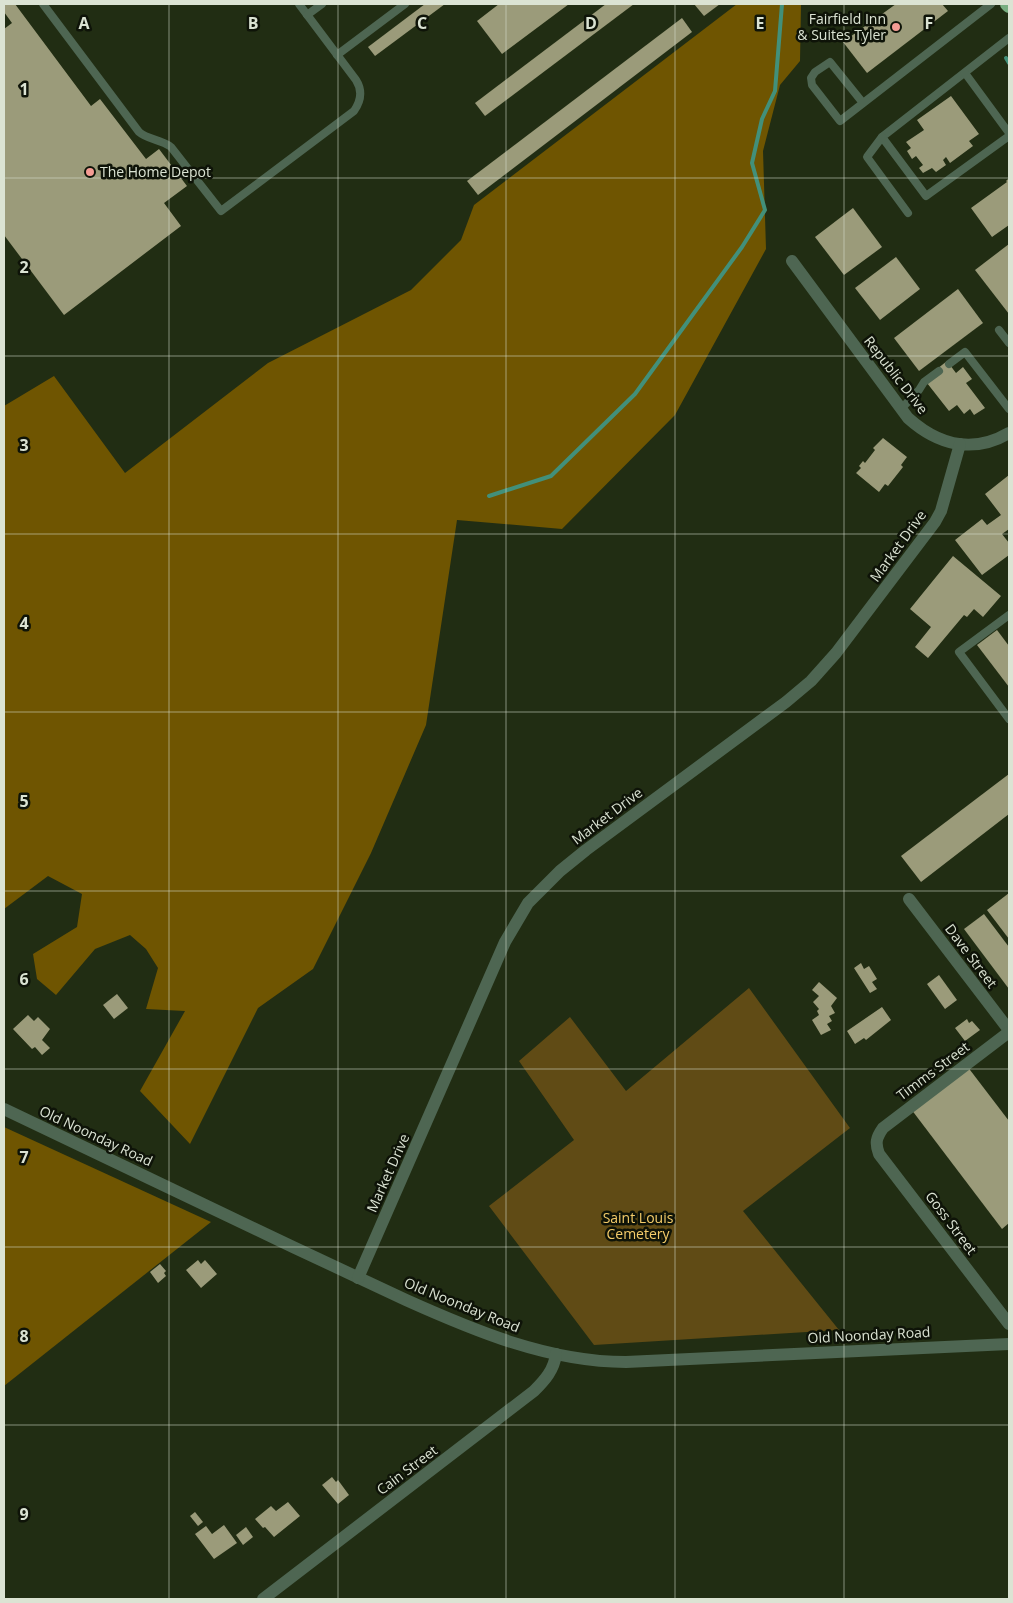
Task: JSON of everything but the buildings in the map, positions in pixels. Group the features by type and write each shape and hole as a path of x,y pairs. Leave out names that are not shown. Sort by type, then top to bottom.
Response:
{"street":[{"name":"Republic Drive","path":"792,261 901,410 926,434 938,440 974,445 994,440 1009,433"},
{"name":"Market Drive","path":"358,1278 505,942 528,903 547,882 586,850 786,702 811,681 850,635 935,522 941,511 960,444"},
{"name":"Dave Street","path":"909,899 1009,1031"},
{"name":"Timms Street","path":"877,1136 882,1128 1009,1031"},
{"name":"Old Noonday Road","path":"4,1109 358,1278 439,1314 479,1330 556,1354 602,1362 626,1362 1009,1344"},
{"name":"Goss Street","path":"877,1136 876,1145 879,1154 1009,1324"},
{"name":"Cain Street","path":"263,1599 534,1391 547,1379 555,1363 556,1354"}],"lane":[{"path":"43,4 139,132 171,147 221,211 354,111 359,100 360,87 298,4"},
{"path":"307,15 322,4"},
{"path":"337,55 406,4"},
{"path":"863,103 830,62 815,72 811,78 812,85 840,121 991,4"},
{"path":"908,213 867,157 882,137 1009,38"},
{"path":"882,137 926,196 1009,134 964,73"},
{"path":"999,330 1009,343"},
{"path":"949,364 965,352 1009,409"},
{"path":"901,410 924,382 938,371"},
{"path":"1009,615 959,652 1009,719"}],"green space":[{"name":"Saint Louis Cemetery","path":"749,988 850,1128 743,1211 839,1330 594,1345 489,1206 574,1140 519,1061 570,1017 626,1091"}],"shaded area":[{"path":"737,4 801,4 800,61 780,85 763,151 766,249 675,415 562,529 457,520 426,725 371,853 313,969 258,1008 190,1144 140,1091 185,1011 146,1009 158,968 146,949 130,935 95,949 56,995 37,979 33,954 77,927 82,894 48,876 4,909 4,406 54,376 125,473 268,363 411,290 461,240 474,205"},
{"path":"4,1127 211,1222 4,1386"}],"waterway":[{"path":"489,496 551,476 635,394 742,247 765,210 752,163 762,119 775,91 782,4"},
{"path":"1006,58 1009,63"}],"place":[{"name":"Fairfield Inn & Suites Tyler","path":"896,27"},
{"name":"The Home Depot","path":"90,172"}]}
